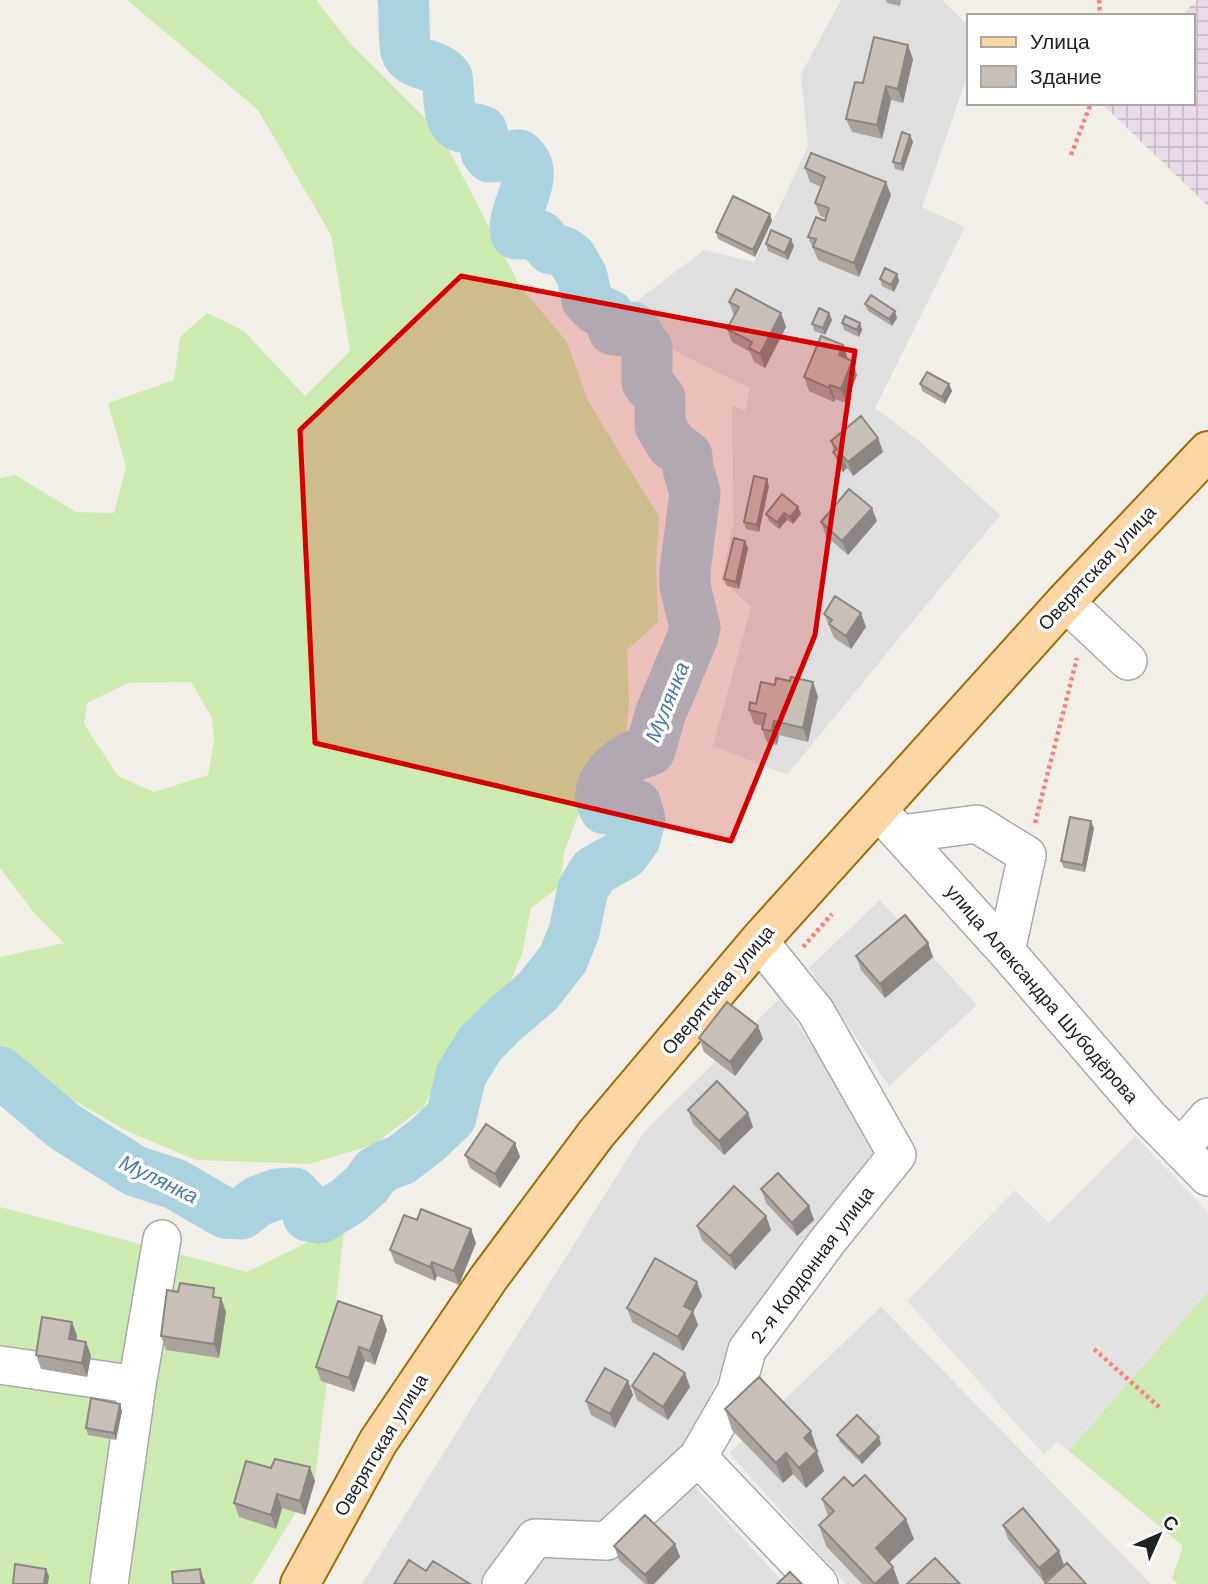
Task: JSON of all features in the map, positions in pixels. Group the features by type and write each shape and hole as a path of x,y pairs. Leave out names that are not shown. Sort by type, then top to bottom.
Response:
{"main road":[{"name":"Оверятская улица","path":"300,1584 378,1442 488,1279 596,1134 759,941 889,822 1065,602 1208,451"}],"street":[{"path":"1065,602 1128,661"},
{"path":"889,822 977,824 1027,855 1006,951"},
{"name":"улица Александра Шубодёрова","path":"889,822 1006,951 1149,1117 1208,1177"},
{"name":"2-я Кордонная улица","path":"501,1584 535,1538 607,1541 698,1457 736,1391 747,1350 827,1242 897,1155 816,1013 759,941"},
{"path":"1180,1149 1208,1117"},
{"path":"109,1584 137,1385 162,1240"},
{"path":"0,1366 137,1385"},
{"path":"698,1457 819,1584"}],"path":[{"path":"1071,155 1090,105"},
{"path":"1027,855 1077,658"},
{"path":"1094,1349 1159,1407"}],"highlighted area":[{"path":"461,276 855,351 815,635 731,841 315,743 300,430"}],"shaded area":[{"path":"841,0 942,0 967,24 967,77 922,207 965,227 875,408 918,440 1000,515 787,775 713,746 751,607 721,580 733,525 732,405 745,411 750,388 673,350 634,303 704,250 754,262 808,146 801,74"},
{"path":"1197,0 1208,0 1208,206 1103,105 1194,105 1194,14 1183,14"},
{"path":"880,900 977,1005 889,1086 809,968"},
{"path":"780,998 859,1115 878,1156 733,1343 689,1444 690,1481 785,1584 362,1584 644,1132"},
{"path":"1135,1136 1208,1212 1208,1292 1069,1451 1057,1442 1044,1455 907,1301 1015,1190 1049,1223"},
{"path":"881,1307 1151,1584 846,1584 729,1453"}],"green space":[{"path":"127,0 316,0 349,42 440,133 520,286 567,342 588,401 659,517 656,566 658,622 627,650 629,703 626,734 606,754 594,787 578,815 564,853 560,886 531,908 522,954 505,995 451,1049 424,1107 373,1145 309,1164 196,1160 127,1131 18,1068 0,1054 0,957 64,943 35,914 0,868 0,478 15,475 76,512 114,513 126,467 108,403 174,380 180,337 207,313 244,331 305,396 350,351 331,235 258,110","holes":["191,682 212,718 214,741 208,775 154,792 118,776 84,724 87,703 128,683"]},
{"path":"0,1207 247,1272 345,1224 315,1481 252,1584 0,1584"},
{"path":"1208,1290 1208,1584 1178,1584 1172,1578 1183,1546 1069,1451"}],"building":[{"path":"874,37 908,45 898,89 886,86 877,125 846,119 855,82 863,83"},
{"path":"902,132 910,135 901,164 893,162"},
{"path":"811,153 886,182 854,263 813,247 816,239 808,237 816,217 825,221 829,208 815,203 825,177 805,168"},
{"path":"733,196 770,214 753,250 716,232"},
{"path":"771,230 791,239 785,253 766,244"},
{"path":"885,268 897,274 891,285 880,279"},
{"path":"736,289 781,313 760,354 749,348 752,342 727,329 739,307 729,302"},
{"path":"871,295 895,311 889,319 865,304"},
{"path":"819,308 829,313 823,328 812,324"},
{"path":"845,316 860,323 857,330 842,323"},
{"path":"821,336 843,345 839,355 852,361 841,389 830,385 829,388 804,377"},
{"path":"927,372 949,384 942,397 920,384"},
{"path":"861,416 878,438 848,462 842,455 838,458 833,452 837,449 831,441"},
{"path":"754,476 767,479 757,525 744,522"},
{"path":"849,489 872,508 842,541 821,522"},
{"path":"782,494 798,507 790,517 784,513 777,522 766,514"},
{"path":"734,538 745,541 736,582 724,579"},
{"path":"835,596 861,613 846,636 829,624 832,620 824,614"},
{"path":"791,677 813,682 803,728 774,721 772,731 762,729 766,714 749,710 750,702 756,704 761,682 775,685 776,678 790,681"},
{"path":"1070,817 1091,821 1083,865 1061,861"},
{"path":"905,915 928,943 880,984 856,956"},
{"path":"727,1002 758,1026 730,1062 699,1038"},
{"path":"717,1081 748,1113 719,1141 688,1110"},
{"path":"486,1124 515,1143 495,1174 465,1155"},
{"path":"778,1173 809,1206 792,1223 761,1189"},
{"path":"734,1186 766,1216 730,1256 697,1226"},
{"path":"421,1209 471,1229 454,1271 432,1262 430,1267 390,1250 404,1215 417,1220"},
{"path":"655,1258 697,1282 684,1306 693,1311 678,1337 627,1308"},
{"path":"180,1283 214,1288 213,1297 221,1298 214,1344 161,1336 167,1290 178,1292"},
{"path":"338,1301 382,1316 370,1351 359,1347 349,1378 316,1367"},
{"path":"42,1317 72,1322 69,1339 86,1342 82,1363 36,1355"},
{"path":"654,1353 685,1373 663,1407 632,1386"},
{"path":"605,1368 628,1381 610,1414 586,1401"},
{"path":"759,1377 811,1431 804,1438 817,1451 799,1468 786,1453 776,1463 725,1409"},
{"path":"91,1398 120,1404 114,1433 86,1428"},
{"path":"857,1415 879,1437 859,1457 837,1435"},
{"path":"275,1459 310,1467 300,1501 277,1494 271,1515 234,1503 246,1461 271,1468"},
{"path":"865,1475 906,1519 876,1548 893,1567 875,1584 819,1525 834,1511 822,1499 844,1477 853,1486"},
{"path":"1023,1508 1059,1551 1039,1568 1003,1525"},
{"path":"645,1515 675,1544 645,1575 614,1546"},
{"path":"935,1558 960,1584 907,1584"},
{"path":"409,1560 426,1571 433,1561 470,1584 394,1584"},
{"path":"1067,1563 1086,1584 1045,1583"},
{"path":"15,1564 46,1569 44,1584 13,1584"},
{"path":"200,1569 202,1584 173,1584 172,1572"},
{"path":"790,1572 802,1584 777,1584"}],"waterway":[{"name":"Мулянка","path":"0,1072 65,1127 135,1171 175,1184 225,1213 241,1214 258,1201 277,1194 294,1193 305,1205 308,1216 320,1218 348,1201 367,1184 375,1172 401,1160 451,1117 461,1075 480,1044 538,991 563,959 574,932 583,889 594,871 624,854 635,839 640,820 636,805 629,803 605,809 602,787 615,768 650,750 661,712 692,639 695,627 685,586 685,571 695,493 687,456 671,444 660,425 660,398 647,382 647,348 634,329 613,330 609,315 596,309 587,300 582,276 571,257 562,251 551,249 540,236 516,234 517,214 527,182 526,163 519,155 490,157 486,152 482,131 459,126 455,122 450,111 447,77 443,72 408,56 403,0"}]}
